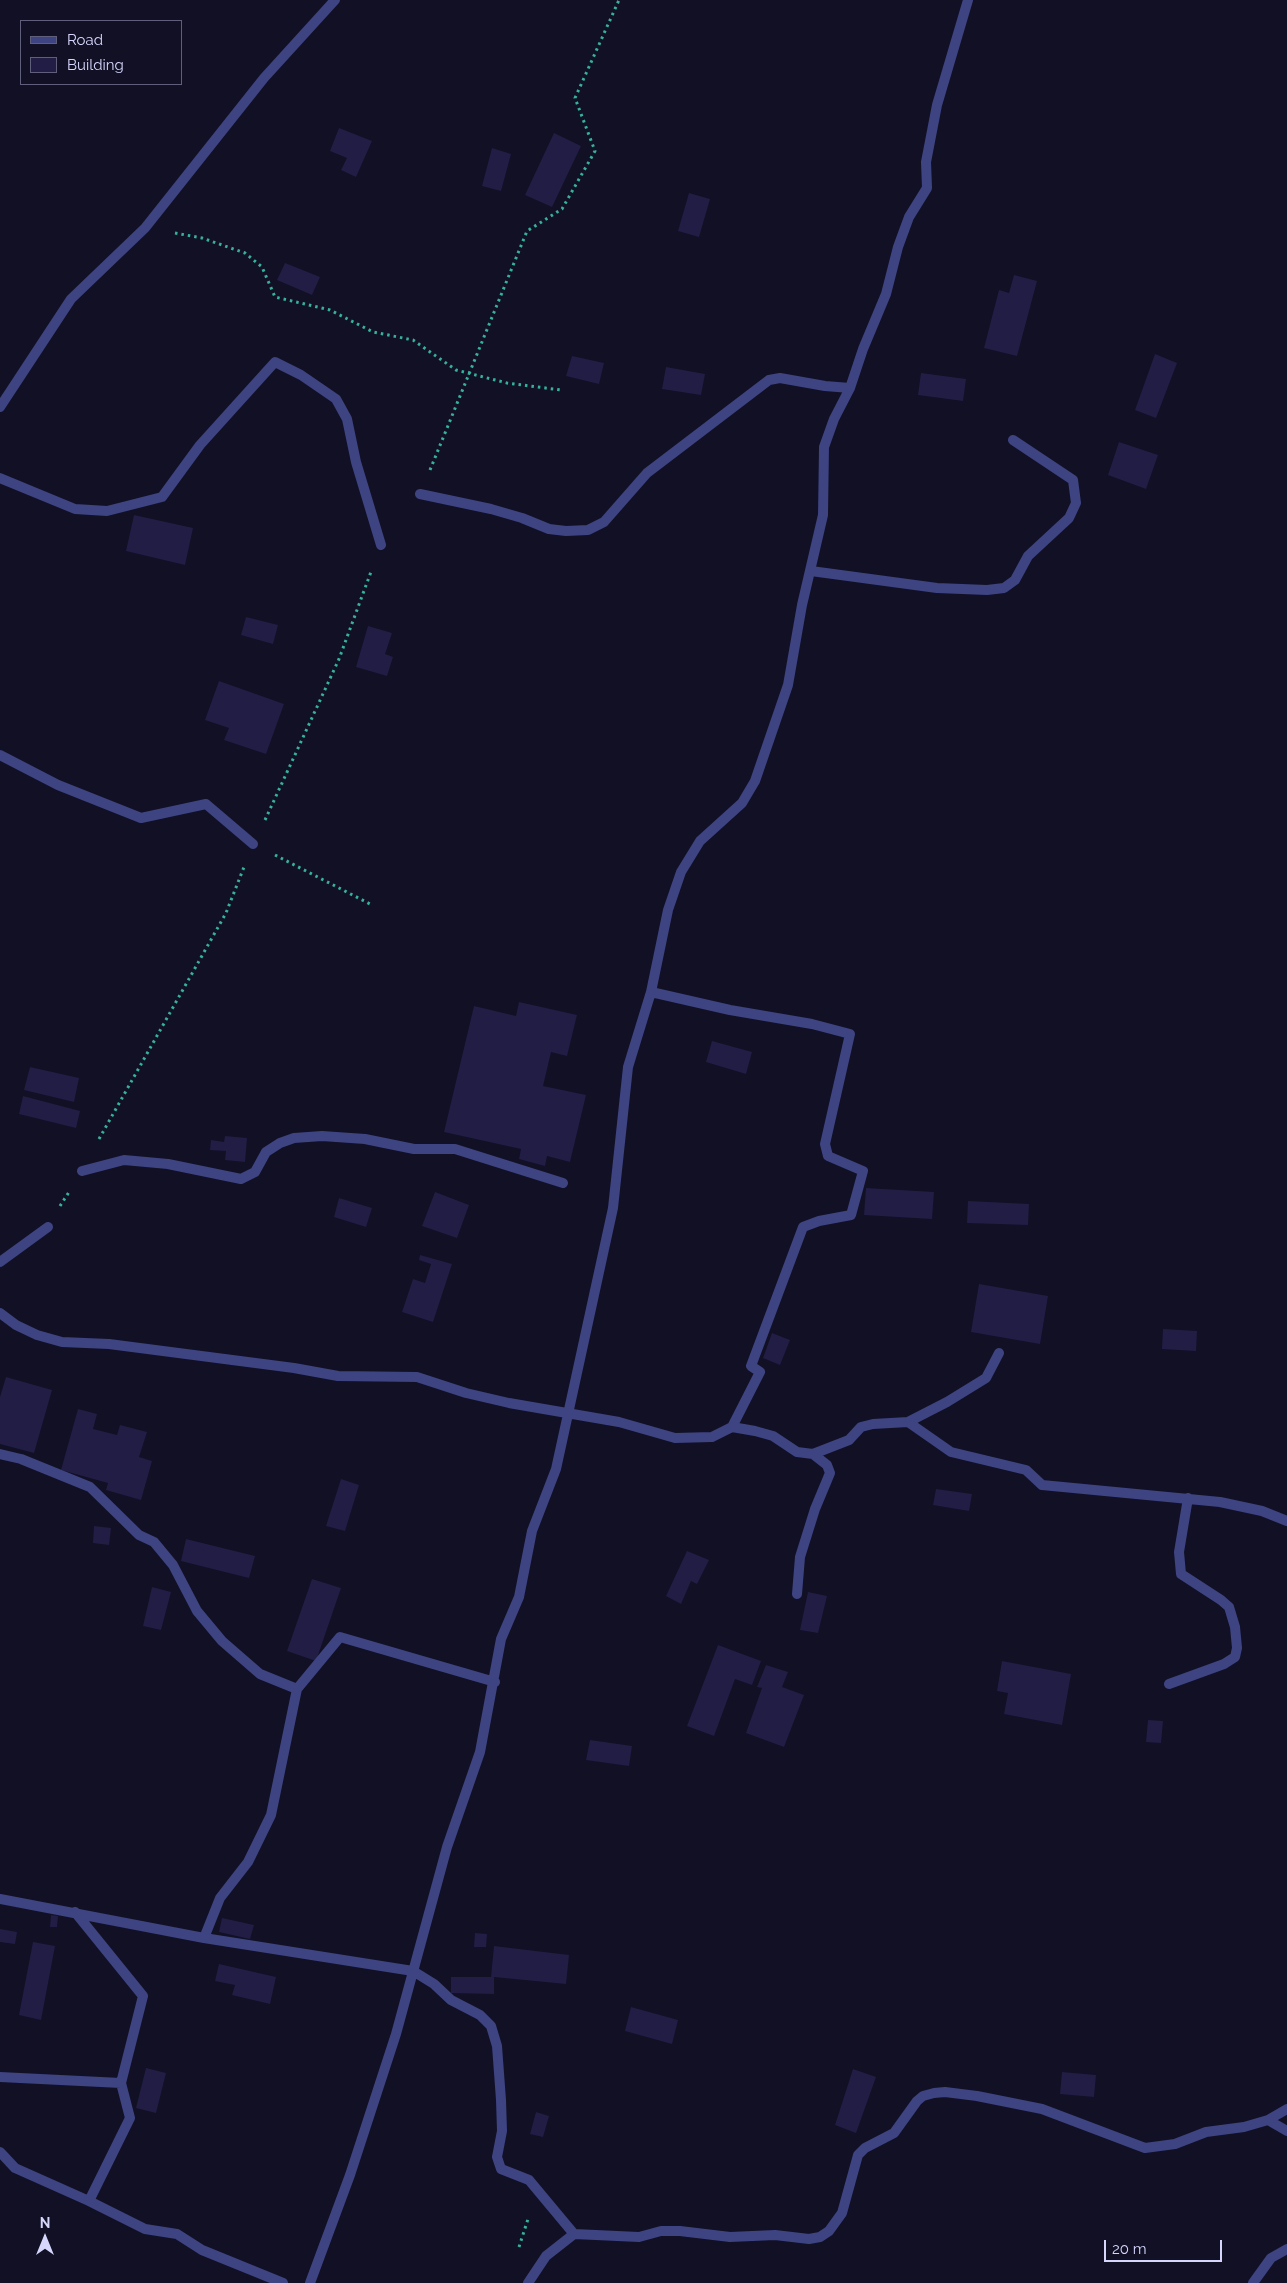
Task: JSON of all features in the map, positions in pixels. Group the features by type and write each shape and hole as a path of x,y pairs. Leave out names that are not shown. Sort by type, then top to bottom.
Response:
{"street":[{"path":"0,407 71,299 145,228 264,78 335,0"},
{"path":"310,2283 350,2175 396,2034 447,1847 480,1752 502,1639 519,1597 532,1531 556,1469 570,1413 613,1208 628,1067 651,992 668,910 681,872 700,841 742,803 755,781 788,685 823,515 824,447 834,419 850,388 863,348 886,294 898,246 909,217 926,188 926,162 937,106 968,0"},
{"path":"0,478 74,509 107,511 162,497 200,445 275,362 301,375 336,399 346,419 356,462 381,546"},
{"path":"420,494 491,509 522,518 549,529 566,531 588,530 604,522 648,473 769,380 780,378 825,386 850,388"},
{"path":"811,571 938,588 987,590 1004,588 1015,580 1028,556 1069,518 1076,503 1073,480 1013,440"},
{"path":"0,755 58,785 141,818 206,804 253,844"},
{"path":"651,992 730,1010 812,1024 850,1034 825,1144 828,1156 863,1171 851,1215 819,1221 803,1227 751,1366 760,1372 732,1428"},
{"path":"82,1171 124,1160 168,1164 241,1178 255,1172 266,1152 280,1143 294,1138 322,1136 365,1139 414,1149 455,1149 563,1183"},
{"path":"0,1262 48,1227"},
{"path":"0,1313 16,1325 37,1335 62,1342 109,1344 294,1368 338,1376 417,1377 466,1393 618,1422 675,1438 712,1437 732,1428 774,1436 797,1452 813,1454 849,1440 861,1428 872,1424 908,1422 971,1389 986,1378 999,1353"},
{"path":"908,1422 951,1452 1026,1470 1042,1485 1188,1498 1262,1511 1287,1520"},
{"path":"0,1454 20,1459 90,1487 132,1529 154,1542 173,1565 197,1611 222,1641 260,1674 297,1689"},
{"path":"797,1594 800,1557 815,1509 830,1473 828,1465 813,1454"},
{"path":"1169,1684 1224,1664 1234,1657 1237,1648 1235,1627 1229,1608 1221,1600 1181,1574 1179,1552 1188,1498"},
{"path":"204,1938 220,1898 248,1862 271,1816 297,1689 340,1637 495,1682"},
{"path":"0,1899 204,1938 413,1972 434,1984 451,2000 480,2015 491,2026 497,2046 501,2100 502,2131 497,2157 501,2169 529,2180 574,2234"},
{"path":"74,1912 143,1996 122,2083 130,2118 89,2201"},
{"path":"0,2077 122,2083"},
{"path":"528,2283 546,2256 574,2234 639,2237 661,2231 680,2231 730,2237 775,2235 810,2239 820,2237 829,2231 842,2213 858,2155 865,2148 894,2133 910,2108 923,2096 934,2093 945,2092 977,2096 1042,2109 1145,2148 1175,2144 1206,2132 1244,2127 1268,2120 1287,2109"},
{"path":"1268,2120 1287,2131"},
{"path":"0,2152 15,2168 89,2201 145,2230 177,2234 202,2250 283,2283"},
{"path":"1253,2283 1271,2258 1287,2249"}],"path":[{"path":"420,494 527,231 562,209 595,151 575,98 619,0"},
{"path":"145,228 202,238 245,253 262,267 275,296 330,310 373,332 413,340 456,370 507,383 561,390"},
{"path":"48,1227 82,1171 226,913 253,844 340,659 381,546"},
{"path":"253,844 372,905"}],"building":[{"path":"339,128 372,141 356,177 341,170 347,158 330,151"},
{"path":"554,133 581,146 552,207 525,195"},
{"path":"492,148 511,154 501,191 482,186"},
{"path":"689,193 710,199 699,237 678,231"},
{"path":"285,263 320,277 312,295 277,280"},
{"path":"1014,275 1037,281 1017,356 984,348 999,290 1009,293"},
{"path":"1155,354 1177,363 1156,418 1135,410"},
{"path":"572,356 604,363 599,384 566,376"},
{"path":"666,367 705,374 701,395 662,389"},
{"path":"921,373 966,379 963,401 918,395"},
{"path":"1119,442 1158,455 1146,489 1108,475"},
{"path":"134,515 193,528 185,565 126,551"},
{"path":"246,617 278,625 273,644 241,635"},
{"path":"368,626 392,633 385,654 393,657 387,676 356,667"},
{"path":"219,681 284,704 266,754 224,740 229,728 205,720"},
{"path":"519,1002 577,1015 567,1056 551,1052 543,1086 586,1095 570,1162 547,1156 545,1166 519,1159 521,1149 444,1132 474,1006 516,1016"},
{"path":"712,1041 752,1052 746,1074 706,1062"},
{"path":"30,1067 79,1078 74,1102 24,1090"},
{"path":"23,1096 80,1111 76,1128 19,1114"},
{"path":"225,1136 247,1138 245,1162 225,1160 226,1151 210,1150 211,1140 224,1142"},
{"path":"866,1188 934,1192 932,1219 864,1215"},
{"path":"435,1192 469,1205 457,1238 422,1226"},
{"path":"339,1198 372,1208 366,1227 334,1217"},
{"path":"968,1201 1029,1204 1028,1225 967,1223"},
{"path":"420,1255 452,1264 433,1322 402,1312 413,1279 425,1283 431,1264 419,1260"},
{"path":"979,1284 1048,1296 1040,1344 971,1332"},
{"path":"1163,1329 1197,1331 1196,1351 1162,1349"},
{"path":"772,1333 790,1340 780,1365 763,1358"},
{"path":"6,1377 52,1390 34,1453 0,1444 0,1397"},
{"path":"78,1409 97,1414 93,1429 117,1435 120,1425 147,1432 139,1457 152,1461 141,1500 106,1490 108,1483 61,1470"},
{"path":"341,1479 359,1485 345,1531 326,1526"},
{"path":"936,1489 972,1494 969,1511 933,1505"},
{"path":"94,1526 111,1528 109,1545 93,1543"},
{"path":"186,1539 255,1556 249,1578 181,1561"},
{"path":"687,1551 709,1560 697,1584 691,1581 681,1604 666,1596"},
{"path":"312,1579 341,1588 316,1661 287,1651"},
{"path":"152,1587 171,1592 161,1630 143,1626"},
{"path":"808,1592 827,1596 818,1633 800,1630"},
{"path":"718,1645 761,1661 752,1685 735,1679 714,1736 687,1726"},
{"path":"1002,1661 1071,1674 1062,1725 1004,1714 1008,1693 997,1691"},
{"path":"766,1665 788,1672 782,1687 804,1695 784,1747 746,1733 762,1688 757,1687"},
{"path":"1148,1720 1163,1721 1161,1743 1146,1742"},
{"path":"590,1740 632,1746 629,1766 586,1760"},
{"path":"51,1915 58,1916 57,1927 50,1927"},
{"path":"222,1918 254,1925 250,1939 219,1932"},
{"path":"0,1929 17,1932 15,1944 0,1942"},
{"path":"475,1933 487,1934 486,1947 474,1947"},
{"path":"33,1942 55,1946 41,2020 19,2015"},
{"path":"494,1946 569,1955 566,1984 494,1977 494,1994 451,1993 451,1977 491,1977"},
{"path":"219,1964 276,1977 270,2004 232,1995 235,1985 215,1981"},
{"path":"631,2007 678,2020 672,2044 625,2031"},
{"path":"146,2068 166,2073 156,2113 136,2108"},
{"path":"853,2069 876,2077 856,2133 835,2125"},
{"path":"1062,2072 1096,2075 1094,2097 1060,2094"},
{"path":"536,2112 549,2116 543,2137 530,2134"}]}
